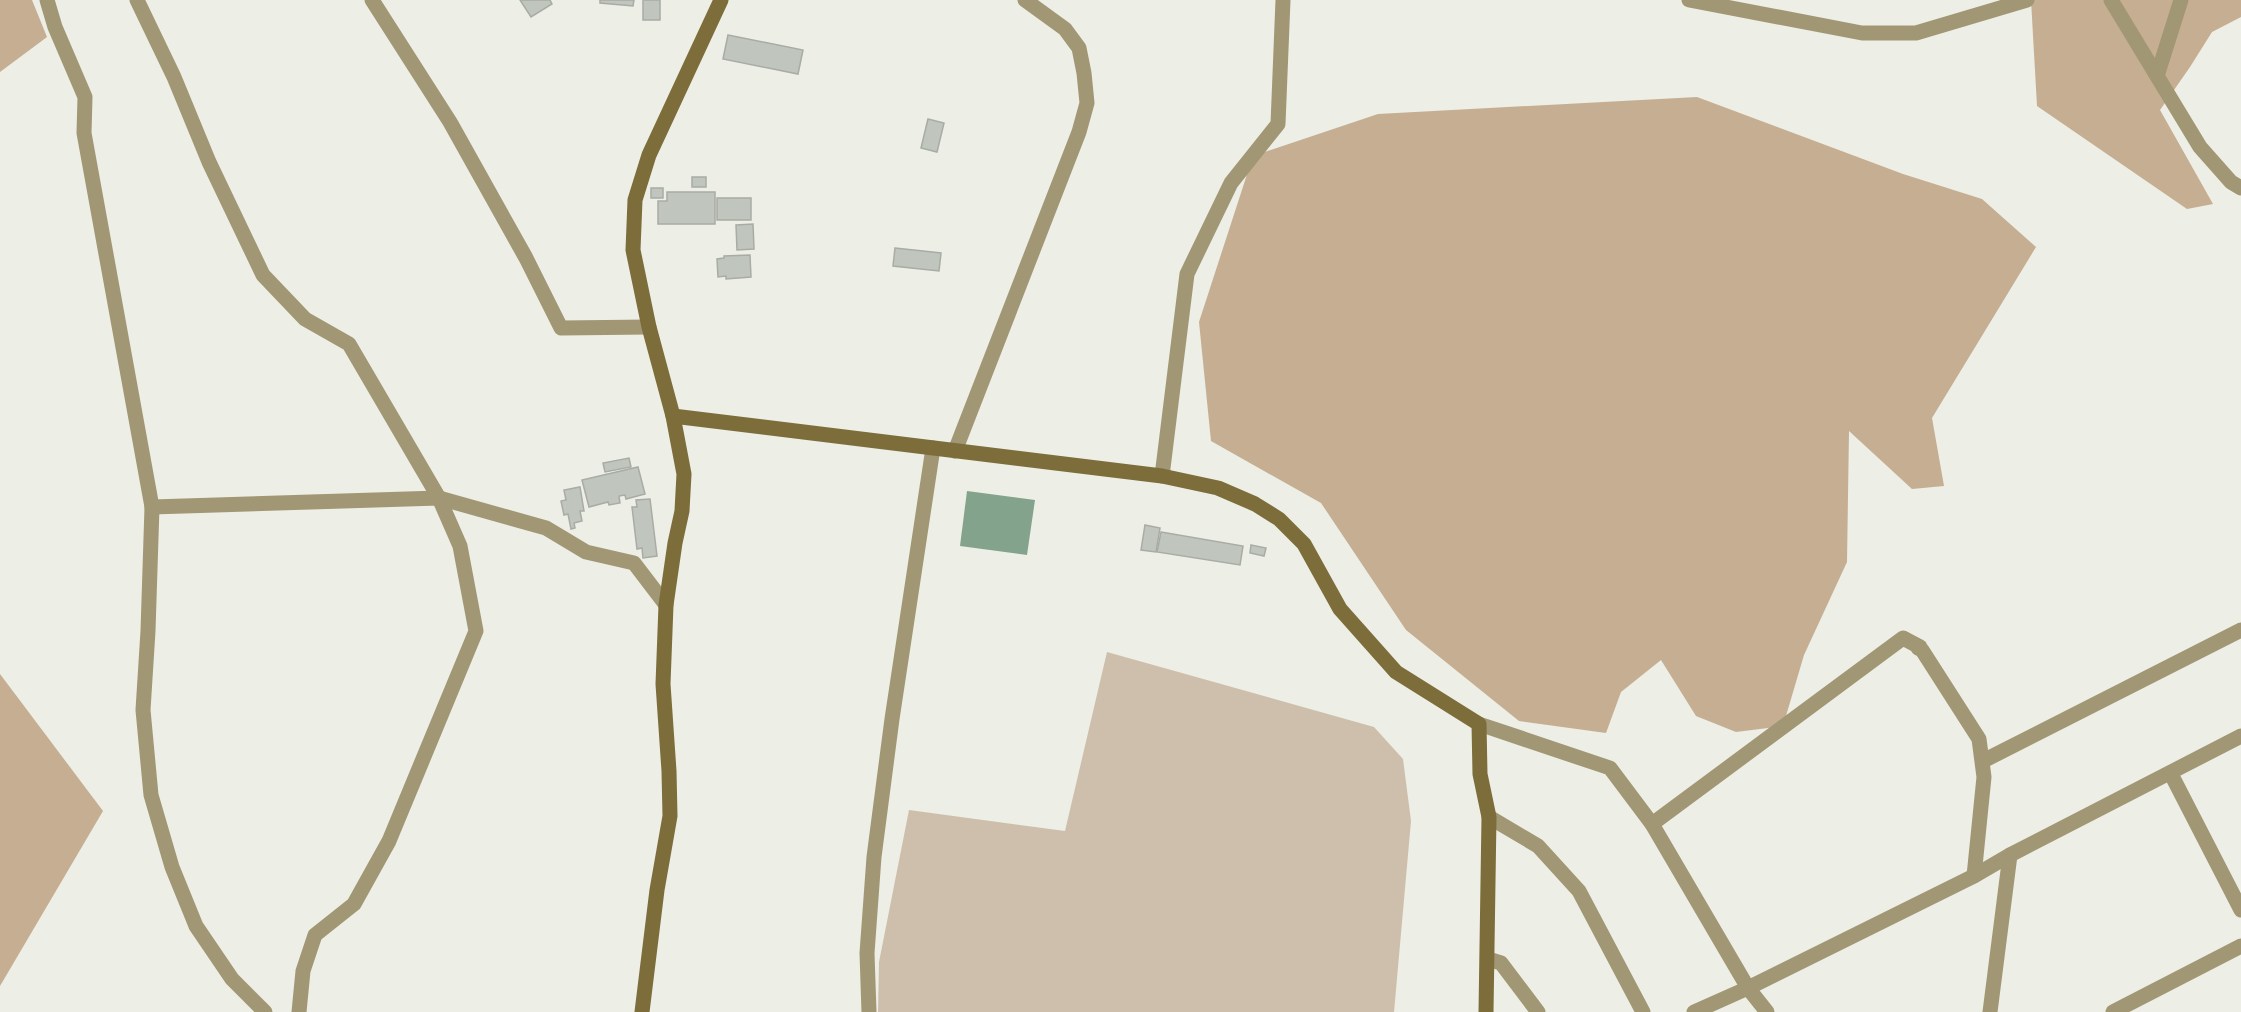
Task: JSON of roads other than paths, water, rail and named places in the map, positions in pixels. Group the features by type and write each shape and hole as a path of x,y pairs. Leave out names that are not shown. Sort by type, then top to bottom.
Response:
{"street":[{"path":"47,0 55,27 85,98 84,133 152,507 143,710 151,795 172,867 196,926 232,979 265,1012"},
{"path":"137,0 174,77 209,162 263,275 305,319 349,344 439,498 460,546 476,631 389,841 354,904 315,935 303,971 299,1012"},
{"path":"372,0 450,123 526,258 561,328 649,327"},
{"path":"642,1012 657,890 670,816 663,684 666,604 682,511 684,474 673,416 649,327 633,250 635,200 649,155 721,0"},
{"path":"955,451 1075,143 1087,103 1079,48 1065,29 1025,0"},
{"path":"1161,476 1187,274 1231,183 1278,124 1283,0"},
{"path":"1689,0 1862,33 1916,33 2027,0"},
{"path":"2111,0 2200,147 2231,182 2241,188"},
{"path":"2157,76 2181,0"},
{"path":"673,416 1161,476 1218,488 1255,504 1279,519 1304,544 1340,609 1396,672 1479,724 1610,768 1652,824 1748,988 1767,1012"},
{"path":"869,1012 867,953 874,857 892,719 933,448"},
{"path":"152,507 439,498 546,528 586,552 634,563 666,604"},
{"path":"1983,761 2241,630"},
{"path":"1652,824 1903,638 1920,646 1918,648 1922,650 1979,739 1984,777 1974,876"},
{"path":"1479,724 1480,774 1490,817 1486,1012"},
{"path":"1694,1012 1748,988 1974,876 2010,855 2241,736"},
{"path":"2170,774 2241,910"},
{"path":"1490,817 1538,846 1579,891 1643,1012"},
{"path":"1990,1012 2010,855"},
{"path":"2113,1012 2241,946"},
{"path":"1488,959 1501,963 1538,1012"}]}
